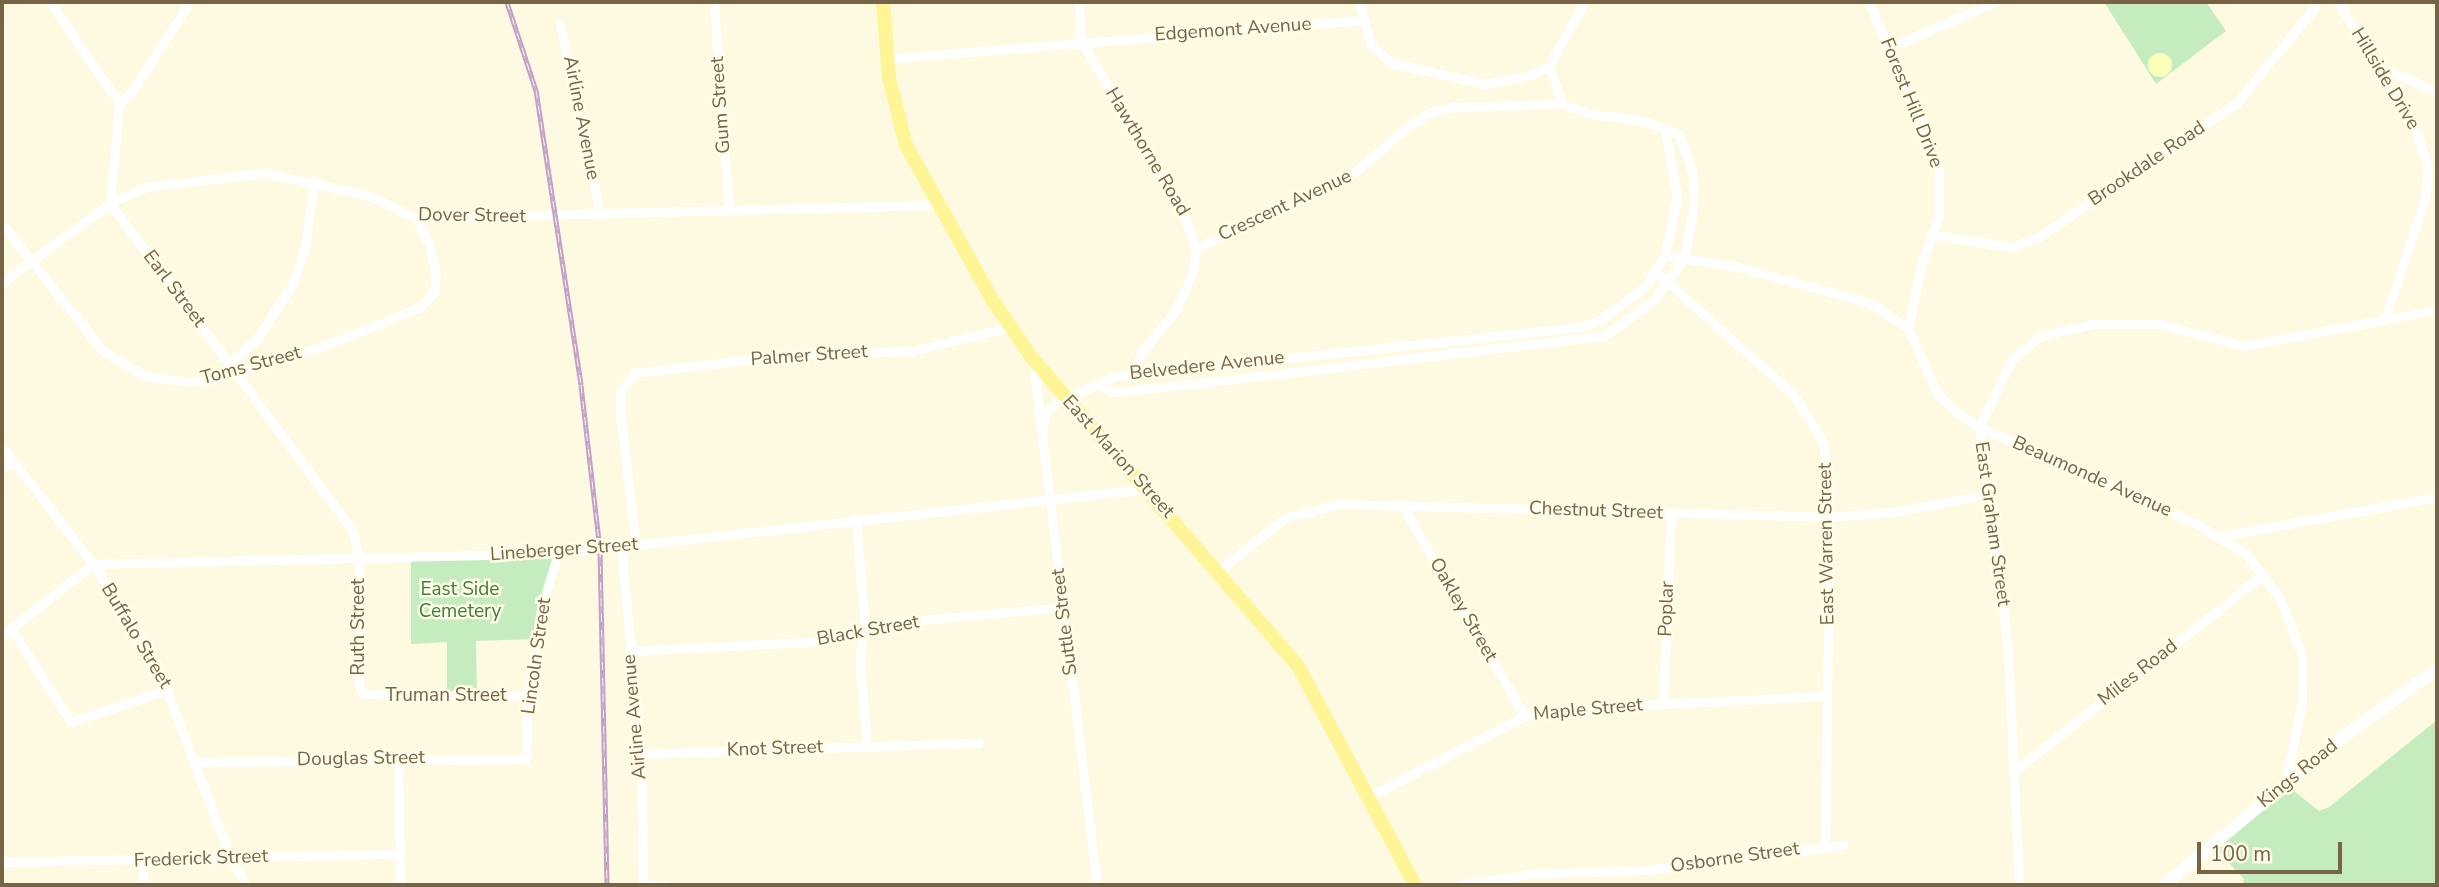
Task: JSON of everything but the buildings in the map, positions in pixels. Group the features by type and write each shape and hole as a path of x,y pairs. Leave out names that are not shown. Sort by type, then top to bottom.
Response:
{"main road":[{"name":"East Marion Street","path":"883,2 887,59 899,127 937,205 1010,327 1065,397 1219,570 1305,677 1415,885"}],"street":[{"path":"50,2 119,103 110,203"},
{"path":"119,103 131,93 190,2"},
{"name":"Gum Street","path":"714,2 729,209"},
{"name":"Hawthorne Road","path":"1079,2 1081,41 1184,213 1196,248"},
{"path":"1359,2 1362,20 1381,58 1415,69 1486,84 1531,75 1549,66 1584,2"},
{"name":"Forest Hill Drive","path":"1869,2 1939,169 1942,196 1908,328"},
{"path":"1889,48 1995,2"},
{"name":"Brookdale Road","path":"1933,235 2011,247 2037,238 2236,104 2319,2"},
{"name":"Hillside Drive","path":"2338,2 2417,134 2428,168 2425,198 2385,320"},
{"name":"Edgemont Avenue","path":"887,59 1362,20"},
{"name":"Airline Avenue","path":"560,24 600,213"},
{"path":"1549,66 1563,104 1665,129"},
{"path":"2378,66 2437,92"},
{"name":"Crescent Avenue","path":"1196,248 1347,179 1430,112 1455,107 1563,104"},
{"name":"Belvedere Avenue","path":"1065,397 1101,386 1113,376 1509,334 1599,321 1633,298 1656,272 1665,254 1677,196 1665,129 1675,131 1684,143 1693,174 1694,205 1684,258 1669,283 1637,316 1604,336 1511,350 1113,392 1101,386"},
{"name":"Dover Street","path":"2,283 110,203 146,187 264,173 314,181 370,196 415,218 937,205"},
{"path":"230,363 257,339 293,283 305,248 314,181"},
{"name":"Earl Street","path":"110,203 337,505 353,531 359,559"},
{"name":"Toms Street","path":"2,224 93,341 126,367 173,382 202,382 319,348 419,308 434,292 436,276 429,244 415,218"},
{"path":"1132,374 1143,350 1176,310 1193,271 1196,248"},
{"path":"1665,254 1830,289 1870,303 1908,328"},
{"name":"East Warren Street","path":"1656,272 1725,328 1805,407 1828,462 1830,517 1825,846"},
{"name":"East Graham Street","path":"2019,885 2008,654 1991,494 1979,427 2012,359 2030,342 2054,331 2117,323 2159,324 2244,346 2437,310"},
{"name":"Palmer Street","path":"636,547 620,396 628,378 640,371 821,352 912,351 1010,327"},
{"name":"Beaumonde Avenue","path":"1908,328 1938,396 1979,427 2221,536 2264,574 2289,615 2304,665 2302,702 2285,784"},
{"path":"1509,334 1511,350"},
{"path":"1317,355 1318,371"},
{"name":"Suttle Street","path":"1033,359 1097,885"},
{"path":"1042,431 1046,413 1065,397"},
{"name":"Buffalo Street","path":"2,447 93,564 169,690 231,858 246,885"},
{"path":"2,469 12,460"},
{"name":"Lineberger Street","path":"93,564 558,553 636,547 856,518 1148,489"},
{"name":"Chestnut Street","path":"1219,570 1277,524 1298,512 1339,504 1830,517 1893,512 1991,494"},
{"path":"2221,536 2437,497"},
{"name":"Oakley Street","path":"1402,505 1525,716"},
{"name":"Poplar","path":"1663,704 1671,513"},
{"path":"856,518 863,632 860,663 867,746"},
{"name":"Airline Avenue","path":"621,548 640,754 643,885"},
{"name":"Lincoln Street","path":"526,759 528,696 541,609 558,553"},
{"name":"Ruth Street","path":"359,559 359,685 363,694"},
{"path":"2,636 93,564"},
{"name":"Miles Road","path":"2013,772 2264,574"},
{"name":"Black Street","path":"630,651 828,640 899,622 1063,607"},
{"path":"11,629 71,722 169,690"},
{"name":"Kings Road","path":"2164,885 2285,784 2437,669"},
{"name":"Truman Street","path":"363,694 528,696"},
{"name":"Maple Street","path":"1368,797 1525,716 1663,704 1828,696"},
{"name":"Knot Street","path":"640,754 979,743"},
{"path":"398,758 400,885"},
{"name":"Douglas Street","path":"196,762 398,758 526,759"},
{"name":"Osborne Street","path":"1460,885 1531,874 1646,870 1843,845"},
{"name":"Frederick Street","path":"2,862 399,854"},
{"path":"142,860 143,885"},
{"path":"643,885 667,885"}],"green space":[{"path":"2104,2 2206,2 2226,31 2156,84"},
{"name":"East Side Cemetery","path":"558,553 536,639 476,641 477,696 447,696 447,642 411,644 411,558"},
{"path":"2437,720 2437,885 2243,885 2244,879 2213,846 2285,784 2319,811 2329,807"}],"sand":[{"path":"2160,53 2168,57 2172,65 2168,73 2160,77 2152,73 2148,65 2152,57"}],"railway":[{"path":"507,2 536,90 581,385 600,550 607,885"}]}
